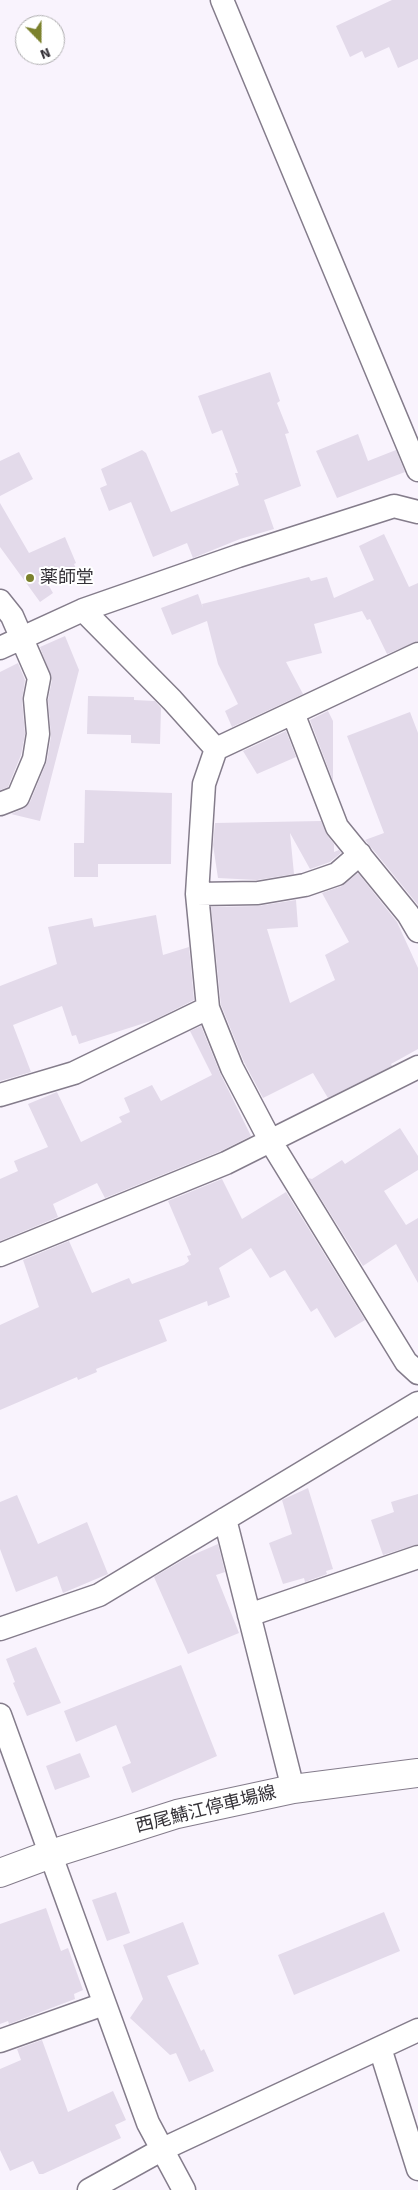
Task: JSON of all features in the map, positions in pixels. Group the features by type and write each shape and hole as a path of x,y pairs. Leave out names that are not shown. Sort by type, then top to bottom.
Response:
{"main road":[{"name":"西尾鯖江停車場線","path":"0,1874 51,1854 177,1814 293,1789 418,1773"}],"street":[{"path":"229,2 418,470"},
{"path":"0,648 83,610 394,506 418,512"},
{"path":"0,601 12,616 23,637 39,678 35,700 38,734 34,759 18,796 0,804"},
{"path":"83,610 172,700 216,749"},
{"path":"417,658 216,749 204,784 196,894 208,1008 232,1068 271,1142 406,1362 418,1373"},
{"path":"293,713 336,827 408,914 418,931"},
{"path":"196,894 258,893 305,884 337,874 360,854"},
{"path":"0,1095 74,1073 208,1008"},
{"path":"0,1256 128,1205 271,1142 418,1067"},
{"path":"0,1629 99,1594 418,1403"},
{"path":"224,1519 293,1789"},
{"path":"249,1614 418,1557"},
{"path":"0,1716 148,2123 184,2190"},
{"path":"0,2041 104,2004"},
{"path":"89,2190 163,2149 418,2030"},
{"path":"380,2048 418,2169"}],"building":[{"path":"392,0 418,0 418,59 398,68 389,47 365,58 362,51 350,57 336,26"},
{"path":"270,372 280,401 277,403 289,433 285,434 301,486 264,500 274,529 240,539 193,558 187,543 153,557 131,502 109,511 100,488 107,485 101,469 142,450 146,453 171,512 239,485 235,473 238,473 222,430 212,434 198,396"},
{"path":"358,434 368,461 396,450 405,472 337,498 316,451"},
{"path":"19,452 33,479 0,496 0,461"},
{"path":"0,503 29,553 65,537 76,563 74,564 78,573 56,584 53,577 46,581 53,593 40,602 0,547"},
{"path":"384,534 409,587 418,583 418,641 387,654 370,619 367,620 362,611 314,624 322,653 286,662 303,694 232,727 225,711 238,704 218,664 207,621 172,635 161,608 198,594 203,608 202,604 309,577 311,581 327,577 334,598 374,580 359,546"},
{"path":"65,636 79,670 40,821 11,814 23,809 30,802 47,761 51,736 48,700 52,680 40,647"},
{"path":"18,663 25,680 22,700 25,734 21,755 8,787 0,790 0,672"},
{"path":"88,696 134,697 134,700 155,701 161,708 160,744 131,743 131,735 87,734"},
{"path":"328,711 333,721 333,781 310,720"},
{"path":"410,712 418,733 418,905 365,840 384,833 347,736"},
{"path":"286,731 296,757 257,774 243,751"},
{"path":"85,790 172,793 171,864 98,864 98,877 74,877 74,843 84,843"},
{"path":"321,821 327,835 334,844 334,852 339,850 341,853 330,862 310,869 290,833 294,874 257,880 218,878 213,845 215,823"},
{"path":"358,873 397,922 418,968 418,1049 391,1064 392,1066 328,1098 313,1073 263,1098 244,1062 221,1005 211,907 258,906 296,900 298,927 267,929 290,1003 335,980 325,955 349,942 322,893 342,886"},
{"path":"156,915 163,955 189,947 194,1000 154,1020 79,1044 76,1035 72,1036 62,1006 13,1025 31,1072 0,1081 0,986 57,964 48,927 92,918 94,927"},
{"path":"201,1026 220,1073 251,1136 221,1151 105,1198 97,1183 53,1204 58,1217 0,1241 0,1179 18,1171 14,1161 48,1147 28,1104 57,1092 81,1142 122,1122 119,1117 130,1112 124,1098 152,1085 161,1101 212,1075 190,1031"},
{"path":"400,1128 418,1156 418,1170 384,1191 406,1225 418,1218 418,1283 396,1244 363,1266 308,1178 312,1179 342,1160 345,1164"},
{"path":"222,1179 242,1219 286,1192 365,1320 335,1338 317,1308 311,1312 285,1270 270,1278 251,1248 219,1268 230,1297 208,1306 207,1301 159,1320 167,1341 96,1369 97,1372 78,1380 77,1377 0,1410 0,1325 39,1307 23,1260 69,1241 92,1293 129,1278 132,1284 184,1265 189,1261 187,1256 191,1255 168,1201"},
{"path":"308,1488 333,1569 326,1571 327,1574 305,1582 304,1578 283,1584 269,1543 292,1534 282,1500"},
{"path":"418,1494 418,1544 383,1555 371,1520 394,1512 391,1502"},
{"path":"17,1495 38,1544 87,1522 108,1574 63,1593 57,1576 16,1592 0,1549 0,1502"},
{"path":"218,1544 225,1572 216,1575 239,1633 188,1654 154,1577 188,1557"},
{"path":"36,1647 61,1703 27,1716 13,1683 15,1682 6,1659"},
{"path":"181,1665 217,1756 132,1793 122,1767 131,1763 116,1725 76,1742 64,1711"},
{"path":"80,1753 90,1777 55,1790 46,1766"},
{"path":"116,1892 130,1933 107,1941 92,1900"},
{"path":"46,1908 61,1951 68,1948 83,1990 74,1994 75,1999 9,2024 8,2021 0,2024 0,1924"},
{"path":"384,1912 400,1951 294,1995 278,1955"},
{"path":"183,1922 199,1964 167,1976 201,2051 204,2049 214,2071 189,2082 176,2053 170,2055 130,2018 143,1999 123,1945"},
{"path":"42,2040 68,2112 113,2091 126,2120 115,2125 121,2138 43,2174 39,2174 33,2161 10,2171 0,2150 0,2069 21,2060 17,2049"}],"place":[{"name":"薬師堂","path":"30,578"}]}
